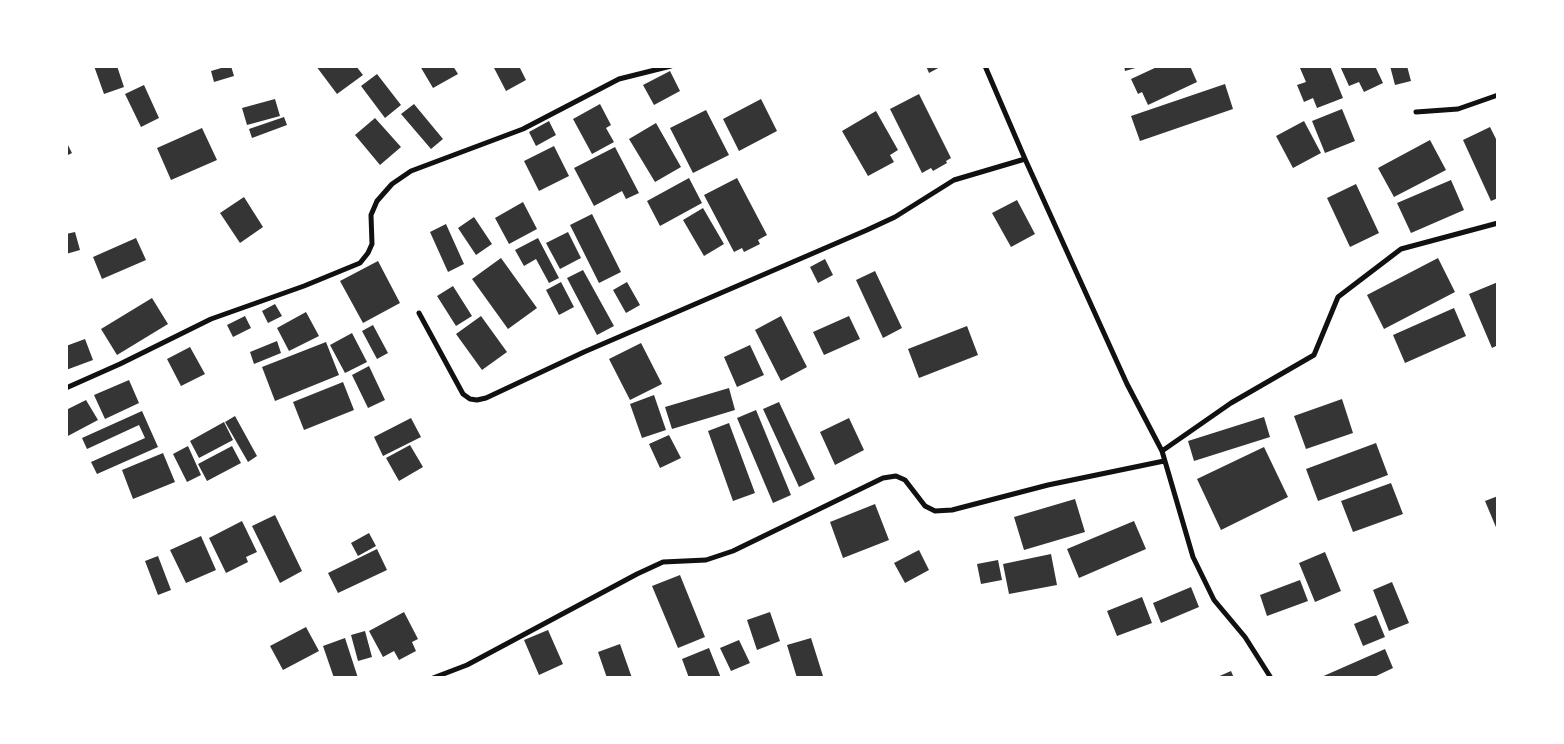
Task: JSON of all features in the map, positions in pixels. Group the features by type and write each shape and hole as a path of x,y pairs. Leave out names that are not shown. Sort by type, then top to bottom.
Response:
{"street":[{"path":"66,388 120,364 211,319 304,286 360,262 368,253 372,244 371,215 377,201 392,184 411,172 523,129 619,79 671,66"},
{"path":"985,66 1025,159 1128,384 1162,452 1193,557 1214,600 1245,637 1271,678"},
{"path":"1416,112 1458,109 1498,95"},
{"path":"419,313 463,394 470,399 477,400 894,218 954,180 1025,159"},
{"path":"1162,452 1231,403 1314,356 1338,298 1402,249 1498,223"},
{"path":"433,678 467,665 663,562 706,560 734,551 883,478 896,476 905,480 925,506 935,511 952,510 1048,485 1164,461"}],"building":[{"path":"94,66 117,66 124,87 104,94"},
{"path":"231,66 234,76 214,82 211,71"},
{"path":"316,66 356,66 363,75 337,94"},
{"path":"420,66 453,66 458,74 433,88"},
{"path":"493,66 519,66 526,80 506,91"},
{"path":"926,66 942,66 929,73"},
{"path":"1124,66 1139,66 1139,67 1125,71"},
{"path":"1159,66 1190,66 1197,82 1148,105 1142,92 1138,94 1131,79"},
{"path":"1303,66 1330,66 1343,98 1317,108 1313,98 1304,102 1297,85 1306,82 1300,68"},
{"path":"1340,66 1375,66 1383,83 1364,92 1359,82 1349,86"},
{"path":"1390,66 1407,66 1411,81 1395,85"},
{"path":"670,71 680,91 654,105 643,85"},
{"path":"377,74 401,105 385,118 361,86"},
{"path":"1225,84 1233,109 1140,141 1131,116"},
{"path":"144,85 159,118 141,127 125,94"},
{"path":"919,94 951,158 946,161 947,163 933,171 931,168 922,173 890,109"},
{"path":"275,99 280,116 247,125 242,108"},
{"path":"761,99 777,131 739,151 723,119"},
{"path":"414,104 443,139 431,149 401,114"},
{"path":"600,104 611,125 606,128 614,142 592,154 573,119"},
{"path":"1342,109 1355,141 1325,153 1312,121"},
{"path":"706,110 729,155 693,173 670,128"},
{"path":"876,111 898,150 890,155 894,162 868,176 842,131"},
{"path":"284,117 287,125 252,138 249,129"},
{"path":"375,118 401,147 380,165 355,135"},
{"path":"549,121 556,135 536,146 529,132"},
{"path":"1304,121 1321,153 1293,168 1276,136"},
{"path":"656,123 681,167 655,182 629,139"},
{"path":"1490,127 1498,143 1498,198 1491,201 1463,140"},
{"path":"202,128 217,160 171,180 157,148"},
{"path":"1430,140 1446,170 1394,197 1378,168"},
{"path":"66,141 72,153 66,156"},
{"path":"554,146 569,176 539,191 524,161"},
{"path":"615,147 639,193 626,199 622,191 594,206 574,168"},
{"path":"689,178 702,203 660,226 647,201"},
{"path":"737,178 767,235 758,240 760,244 744,252 742,248 734,252 704,195"},
{"path":"1451,180 1464,210 1411,233 1397,203"},
{"path":"1356,184 1379,233 1350,247 1327,198"},
{"path":"244,197 263,227 240,243 220,213"},
{"path":"1017,200 1035,234 1011,247 992,213"},
{"path":"523,202 537,229 509,244 495,218"},
{"path":"703,208 724,244 704,256 683,220"},
{"path":"592,214 621,272 599,283 570,225"},
{"path":"474,217 492,244 476,255 458,228"},
{"path":"446,224 464,264 448,272 430,232"},
{"path":"75,232 80,250 66,254 66,234"},
{"path":"568,232 581,258 560,269 546,243"},
{"path":"136,238 146,260 102,279 93,257"},
{"path":"538,238 559,278 549,283 536,259 524,266 515,250"},
{"path":"501,258 537,308 508,329 472,279"},
{"path":"1438,258 1455,292 1384,329 1367,295"},
{"path":"825,259 833,275 818,283 810,267"},
{"path":"378,261 400,303 363,323 340,281"},
{"path":"583,270 614,326 597,335 567,278"},
{"path":"875,271 902,328 883,338 856,280"},
{"path":"561,282 574,307 559,315 546,290"},
{"path":"627,282 640,305 626,313 613,290"},
{"path":"1498,282 1498,345 1492,348 1469,294"},
{"path":"453,286 472,316 456,326 437,296"},
{"path":"152,298 168,324 117,355 101,329"},
{"path":"275,304 282,316 268,323 262,311"},
{"path":"1454,308 1466,336 1405,363 1393,335"},
{"path":"306,312 319,336 289,351 277,328"},
{"path":"245,316 251,328 233,337 227,325"},
{"path":"481,316 507,352 482,370 456,334"},
{"path":"781,316 807,367 781,381 755,330"},
{"path":"849,316 860,339 824,355 813,332"},
{"path":"373,325 388,353 377,359 362,331"},
{"path":"967,326 978,355 919,378 908,349"},
{"path":"352,333 367,362 345,373 330,345"},
{"path":"85,339 93,360 66,370 66,346"},
{"path":"277,341 281,353 254,364 250,352"},
{"path":"326,342 339,375 275,401 262,367"},
{"path":"641,343 662,384 630,400 609,359"},
{"path":"750,345 764,375 737,387 724,357"},
{"path":"190,347 205,374 181,386 167,359"},
{"path":"369,366 385,400 368,408 352,375"},
{"path":"129,380 139,403 105,419 94,395"},
{"path":"343,382 354,410 304,430 293,402"},
{"path":"729,388 735,410 672,429 665,407"},
{"path":"654,395 666,430 642,438 630,404"},
{"path":"1342,399 1353,433 1306,449 1294,416"},
{"path":"86,400 98,420 66,437 66,410"},
{"path":"779,402 815,479 799,487 763,409"},
{"path":"756,410 791,495 773,503 737,418"},
{"path":"142,411 158,447 97,474 91,462 145,438 139,425 87,449 82,438"},
{"path":"235,416 257,456 248,462 225,422"},
{"path":"1264,417 1270,437 1194,461 1188,441"},
{"path":"411,418 421,437 383,456 374,437"},
{"path":"849,418 864,450 835,465 820,432"},
{"path":"224,422 233,440 199,458 190,441"},
{"path":"729,423 755,493 733,501 708,431"},
{"path":"669,435 681,458 660,468 649,444"},
{"path":"1376,443 1388,475 1318,501 1306,469"},
{"path":"410,445 423,467 399,481 386,458"},
{"path":"188,446 201,475 187,482 173,454"},
{"path":"232,446 241,463 207,481 198,464"},
{"path":"1264,447 1288,497 1221,530 1197,479"},
{"path":"163,453 175,482 133,499 122,470"},
{"path":"1391,483 1403,514 1353,532 1341,501"},
{"path":"1498,496 1498,532 1485,501"},
{"path":"1075,499 1085,532 1024,550 1014,517"},
{"path":"875,504 889,540 843,558 830,522"},
{"path":"275,515 302,571 280,583 252,526"},
{"path":"242,521 257,552 246,557 248,562 226,573 209,538"},
{"path":"1134,521 1146,549 1079,578 1067,549"},
{"path":"369,533 376,546 358,556 351,543"},
{"path":"201,536 216,570 186,583 170,550"},
{"path":"377,549 387,570 338,593 328,573"},
{"path":"919,550 929,570 905,583 894,563"},
{"path":"1325,552 1341,591 1315,602 1299,563"},
{"path":"1051,554 1057,585 1009,594 1003,564"},
{"path":"158,556 171,590 158,595 145,561"},
{"path":"998,560 1002,580 981,584 977,564"},
{"path":"680,575 705,637 678,648 652,586"},
{"path":"1300,580 1308,601 1267,616 1260,595"},
{"path":"1392,582 1409,623 1389,631 1373,590"},
{"path":"1191,587 1199,607 1161,623 1153,603"},
{"path":"1142,597 1152,623 1117,636 1107,611"},
{"path":"404,612 418,639 412,642 416,651 399,660 394,651 383,657 369,631"},
{"path":"770,612 780,641 757,650 747,620"},
{"path":"1376,615 1385,637 1363,646 1354,624"},
{"path":"306,627 319,651 283,670 270,646"},
{"path":"548,630 563,664 539,675 524,640"},
{"path":"365,631 372,657 358,661 351,635"},
{"path":"345,638 358,678 334,678 323,646"},
{"path":"811,638 823,676 817,678 797,678 787,645"},
{"path":"739,640 750,663 731,671 720,648"},
{"path":"620,644 632,678 607,678 598,652"},
{"path":"709,648 721,678 689,678 682,659"},
{"path":"1385,649 1393,668 1372,678 1319,678"},
{"path":"1231,671 1234,678 1215,678"}]}
